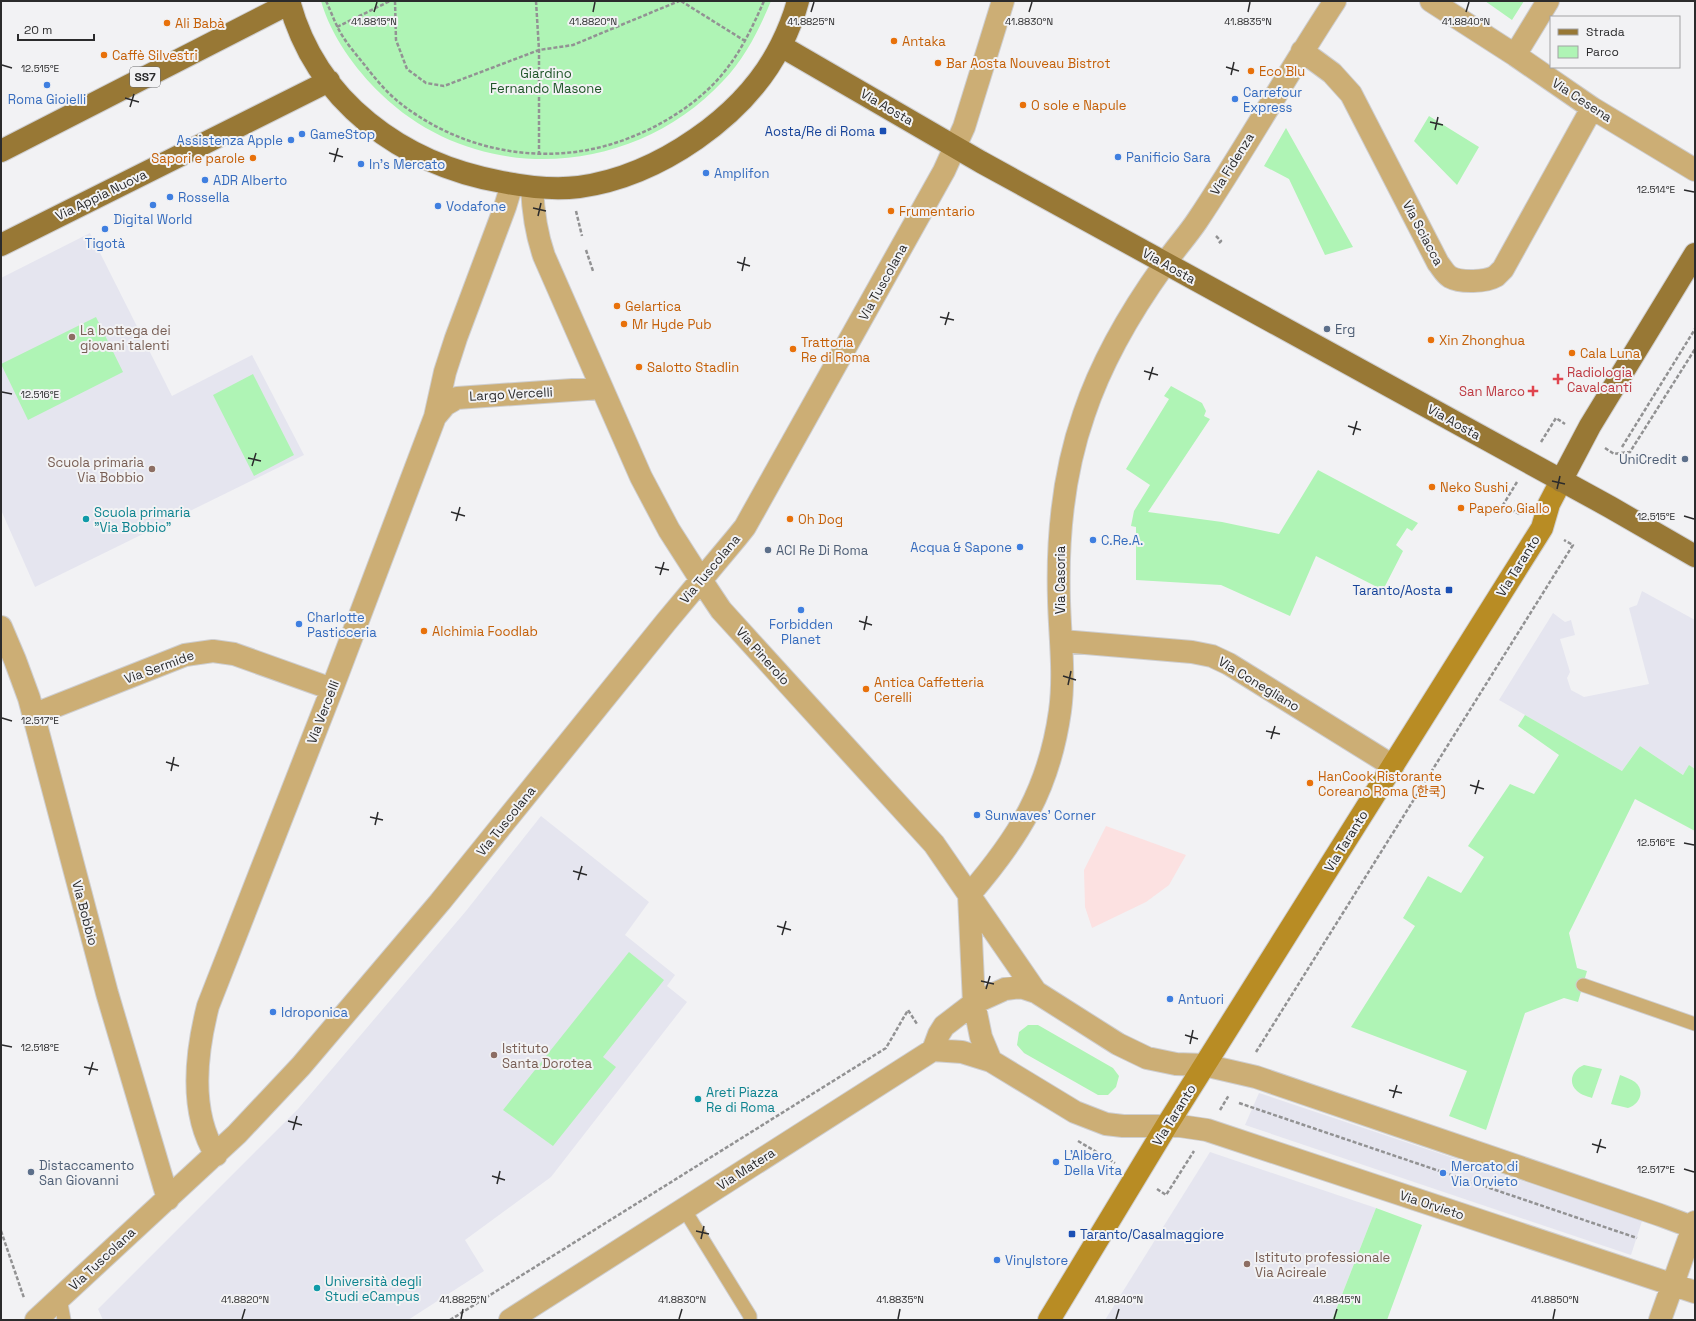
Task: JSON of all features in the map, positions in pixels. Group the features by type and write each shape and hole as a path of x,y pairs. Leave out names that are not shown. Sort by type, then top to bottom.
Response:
{"main road":[{"path":"289,2 307,47 329,81 365,121 400,146 433,162 474,176 522,185 564,188 608,180 643,168 682,148 716,124 740,101 765,70 781,46 798,1"},
{"name":"SS7","path":"1,151 289,2"},
{"name":"Via Aosta","path":"781,46 956,148 1695,556"},
{"name":"Via Appia Nuova","path":"1,245 329,81"},
{"name":"Via Taranto","path":"1048,1320 1166,1125 1542,528 1549,504 1590,426 1695,254"}],"street":[{"name":"Via Tuscolana","path":"36,1320 216,1155 260,1112 440,902 745,527 934,191 956,148 970,110 1003,1"},
{"name":"Via Fidenza","path":"1165,263 1196,223 1302,51 1335,1"},
{"name":"Via Cesena","path":"1431,1 1515,55 1592,108 1695,170"},
{"path":"1515,55 1548,1"},
{"name":"Via Sciacca","path":"1302,51 1332,73 1351,94 1438,263 1451,278 1461,280 1484,280 1496,276 1503,269 1592,108"},
{"path":"435,416 445,372 505,207 522,185 533,208 540,245 601,388"},
{"name":"Via Casoria","path":"969,895 1006,850 1025,820 1042,781 1058,728 1061,708 1063,688 1062,641 1059,604 1059,542 1066,480 1077,433 1092,390 1107,358 1136,305 1165,263"},
{"name":"Via Pinerolo","path":"601,388 641,478 669,530 721,610 934,844 960,879 969,895 1036,992"},
{"name":"Largo Vercelli","path":"435,416 445,405 457,398 601,388"},
{"name":"Via Vercelli","path":"216,1155 211,1148 203,1126 198,1084 199,1050 208,1006 332,689 435,416"},
{"name":"Via Bobbio","path":"1,627 23,681 33,715 107,993 168,1199"},
{"name":"Via Conegliano","path":"1062,641 1181,651 1212,656 1229,664 1393,766"},
{"name":"Via Sermide","path":"33,715 185,655 203,651 224,652 240,655 332,689"},
{"path":"969,895 974,1003 981,1037 991,1061"},
{"path":"991,1061 962,1052 933,1050 944,1026 974,1003 997,992 1015,987 1036,992 1056,1006 1139,1055 1147,1058 1176,1064 1204,1065 1256,1077 1694,1226 1660,1320"},
{"name":"Via Matera","path":"510,1320 933,1050"},
{"name":"Via Orvieto","path":"991,1061 1075,1112 1090,1119 1106,1124 1123,1126 1188,1126 1213,1132 1695,1292"}],"lane":[{"path":"1583,986 1695,1024"},
{"path":"684,1209 750,1316 750,1320"},
{"path":"60,1298 64,1320"}],"path":[{"path":"326,1 337,27 356,55 380,84 399,102 426,122 456,136 487,146 514,152 540,155 568,153 612,145 648,130 682,111 704,93 721,76 746,41 764,1"},
{"path":"337,27 390,1"},
{"path":"395,1 396,40 407,69 426,83 444,86 539,50 573,45 680,1 746,41"},
{"path":"536,1 539,50 540,155"},
{"path":"575,206 582,236"},
{"path":"1215,234 1221,241 1218,244"},
{"path":"586,250 592,271"},
{"path":"1622,447 1695,330"},
{"path":"1602,446 1614,454 1630,452 1695,349"},
{"path":"1258,1050 1573,545"},
{"path":"450,1320 886,1048 908,1010"},
{"path":"1239,1103 1637,1238"},
{"path":"1166,1195 1194,1151"},
{"path":"1,1231 24,1301"}],"shaded area":[{"path":"90,233 172,396 252,355 304,455 35,587 1,510 1,278"},
{"path":"1642,591 1695,620 1695,769 1689,766 1683,775 1640,746 1622,771 1499,700 1553,613 1565,622 1571,620 1575,635 1560,639 1570,672 1567,678 1571,690 1584,697 1649,684 1629,608 1637,605"},
{"name":"Istituto Santa Dorotea","path":"541,816 649,902 625,935 675,975 667,986 687,1002 551,1177 465,1240 484,1271 408,1320 103,1320 98,1309 298,1109 466,911"},
{"path":"1106,826 1186,855 1169,885 1146,902 1092,928 1085,907 1084,870"},
{"name":"Mercato di Via Orvieto","path":"1259,1093 1642,1221 1631,1255 1245,1125"},
{"name":"Istituto professionale Via Acireale","path":"1210,1152 1376,1208 1332,1320 1105,1320"}],"green space":[{"name":"Giardino Fernando Masone","path":"321,1 771,1 762,22 738,63 723,81 686,113 645,137 601,152 554,159 508,156 462,145 420,124 381,94 353,63 331,27"},
{"path":"1485,1 1524,1 1512,20"},
{"path":"1429,116 1479,147 1457,185 1414,141"},
{"path":"1286,128 1353,247 1325,255 1289,179 1264,166"},
{"path":"96,317 123,372 28,420 1,364"},
{"path":"253,374 294,455 254,476 213,395"},
{"path":"1171,386 1202,403 1206,411 1204,416 1210,419 1148,512 1222,522 1279,534 1318,470 1418,523 1412,531 1407,528 1396,545 1403,551 1383,590 1316,556 1290,616 1221,585 1136,580 1136,527 1131,526 1134,511 1150,485 1126,469 1169,399 1164,396"},
{"path":"1525,715 1622,771 1640,746 1683,775 1689,765 1695,769 1695,831 1635,799 1569,933 1577,968 1587,971 1578,1002 1564,998 1525,1013 1486,1130 1449,1116 1467,1071 1351,1027 1415,926 1403,918 1428,876 1461,893 1484,857 1468,846 1510,784 1534,794 1559,755 1518,726"},
{"path":"629,952 664,980 603,1057 616,1067 553,1146 503,1110"},
{"path":"1028,1025 1038,1025 1113,1068 1119,1076 1116,1087 1108,1095 1098,1095 1024,1053 1017,1045 1019,1032"},
{"path":"1584,1065 1602,1069 1592,1098 1579,1092 1572,1084 1574,1073 1577,1069"},
{"path":"1620,1075 1635,1082 1641,1093 1638,1101 1628,1108 1611,1104"},
{"path":"1376,1208 1422,1225 1387,1320 1332,1320"}],"place":[{"name":"Ali Babà","path":"167,23"},
{"name":"Antaka","path":"894,41"},
{"name":"Caffè Silvestri","path":"104,55"},
{"name":"Bar Aosta Nouveau Bistrot","path":"938,63"},
{"name":"Eco Blu","path":"1251,71"},
{"name":"Roma Gioielli","path":"47,85"},
{"name":"Carrefour Express","path":"1235,99"},
{"name":"O sole e Napule","path":"1023,105"},
{"name":"Aosta/Re di Roma","path":"883,131"},
{"name":"GameStop","path":"302,134"},
{"name":"Assistenza Apple","path":"291,140"},
{"name":"Panificio Sara","path":"1118,157"},
{"name":"Sapori e parole","path":"253,158"},
{"name":"In's Mercato","path":"361,164"},
{"name":"Amplifon","path":"706,173"},
{"name":"ADR Alberto","path":"205,180"},
{"name":"Rossella","path":"170,197"},
{"name":"Digital World","path":"153,205"},
{"name":"Vodafone","path":"438,206"},
{"name":"Frumentario","path":"891,211"},
{"name":"Tigotà","path":"105,229"},
{"name":"Gelartica","path":"617,306"},
{"name":"Mr Hyde Pub","path":"624,324"},
{"name":"Erg","path":"1327,329"},
{"name":"La bottega dei giovani talenti","path":"72,337"},
{"name":"Xin Zhonghua","path":"1431,340"},
{"name":"Trattoria Re di Roma","path":"793,349"},
{"name":"Cala Luna","path":"1572,353"},
{"name":"Salotto Stadlin","path":"639,367"},
{"name":"Radiologia Cavalcanti","path":"1558,379"},
{"name":"San Marco","path":"1533,391"},
{"name":"UniCredit","path":"1685,459"},
{"name":"Scuola primaria Via Bobbio","path":"152,469"},
{"name":"Neko Sushi","path":"1432,487"},
{"name":"Papero Giallo","path":"1461,508"},
{"name":"Scuola primaria \"Via Bobbio\"","path":"86,519"},
{"name":"Oh Dog","path":"790,519"},
{"name":"C.Re.A.","path":"1093,540"},
{"name":"Acqua & Sapone","path":"1020,547"},
{"name":"ACI Re Di Roma","path":"768,550"},
{"name":"Taranto/Aosta","path":"1449,590"},
{"name":"Forbidden Planet","path":"801,610"},
{"name":"Charlotte Pasticceria","path":"299,624"},
{"name":"Alchimia Foodlab","path":"424,631"},
{"name":"Antica Caffetteria Cerelli","path":"866,689"},
{"name":"HanCook Ristorante Coreano Roma (한쿡)","path":"1310,783"},
{"name":"Sunwaves' Corner","path":"977,815"},
{"name":"Antuori","path":"1170,999"},
{"name":"Idroponica","path":"273,1012"},
{"name":"Istituto Santa Dorotea","path":"494,1055"},
{"name":"Areti Piazza Re di Roma","path":"698,1099"},
{"name":"L’Albero Della Vita","path":"1056,1162"},
{"name":"Distaccamento San Giovanni","path":"31,1172"},
{"name":"Mercato di Via Orvieto","path":"1443,1173"},
{"name":"Taranto/Casalmaggiore","path":"1072,1234"},
{"name":"Vinylstore","path":"997,1260"},
{"name":"Istituto professionale Via Acireale","path":"1247,1264"},
{"name":"Università degli Studi eCampus","path":"317,1288"}]}
